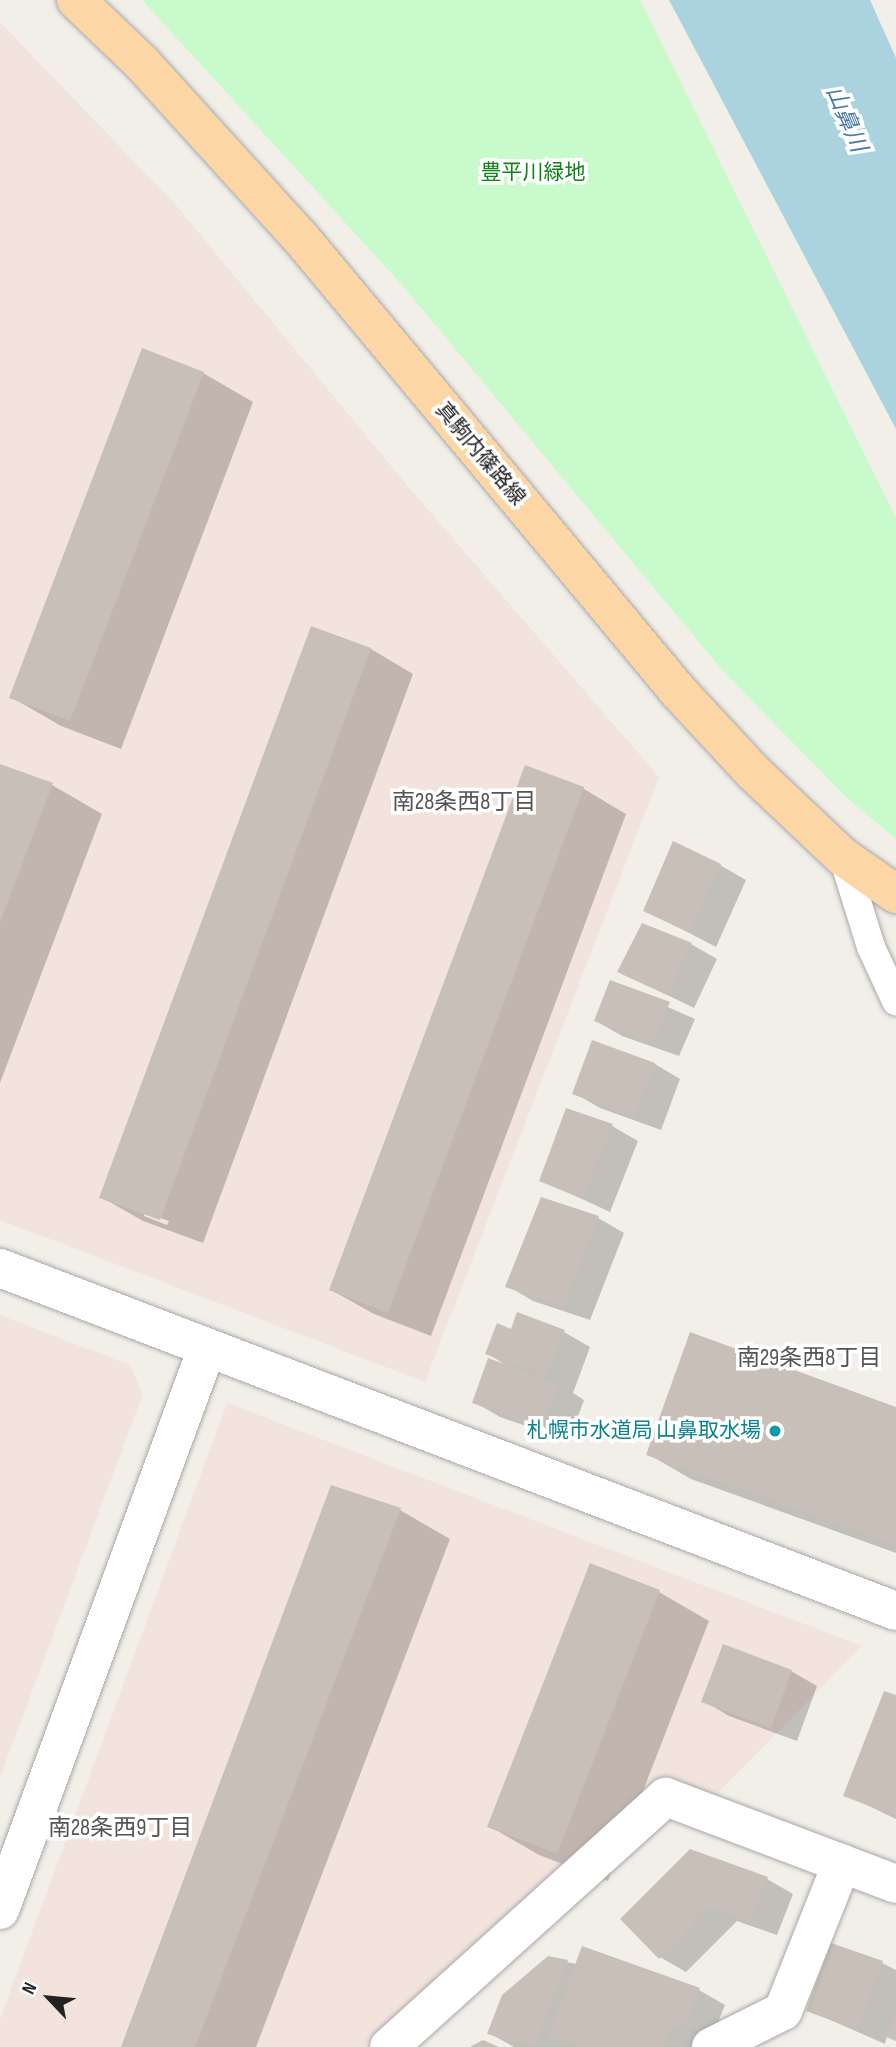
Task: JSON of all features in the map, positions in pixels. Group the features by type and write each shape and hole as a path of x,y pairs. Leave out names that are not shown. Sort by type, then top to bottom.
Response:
{"main road":[{"name":"真駒内篠路線","path":"76,0 142,63 300,237 678,691 753,772 843,857 896,894"}],"street":[{"path":"0,1268 896,1611"},
{"path":"0,1910 207,1348"},
{"path":"389,2047 666,1797 896,1884"},
{"path":"711,2047 783,2011 842,1863"}],"lane":[{"path":"843,857 871,947 896,1001"}],"shaded area":[{"path":"0,22 175,204 406,484 659,777 425,1382 0,1220"},
{"path":"0,1315 130,1365 143,1394 0,1777"},
{"path":"227,1403 862,1646 714,1797 664,1778 364,2047 0,2047 0,2019"}],"green space":[{"name":"豊平川緑地","path":"142,0 640,0 896,518 896,839 846,797 723,671 402,285"}],"water":[{"name":"山鼻川","path":"669,0 870,0 896,58 896,429"}],"building":[{"path":"142,348 204,372 70,721 9,698"},
{"path":"311,626 371,648 160,1220 99,1198"},
{"path":"0,764 53,783 0,922"},
{"path":"525,765 584,787 388,1313 329,1290"},
{"path":"673,841 721,864 690,933 643,911"},
{"path":"642,923 692,943 667,995 617,972"},
{"path":"610,980 670,1002 653,1043 594,1021"},
{"path":"592,1040 655,1063 635,1117 572,1094"},
{"path":"566,1108 613,1124 583,1199 539,1181"},
{"path":"541,1197 599,1216 564,1307 505,1287"},
{"path":"517,1312 565,1330 547,1377 485,1354 497,1323 511,1329"},
{"name":"札幌市水道局 山鼻取水場","path":"690,1332 896,1407 896,1546 646,1455"},
{"path":"488,1358 559,1384 543,1428 472,1403"},
{"path":"331,1485 401,1508 195,2047 121,2047"},
{"path":"590,1563 660,1590 557,1854 487,1827"},
{"path":"723,1644 792,1670 771,1728 701,1702"},
{"path":"884,1691 896,1695 896,1816 843,1796"},
{"path":"690,1849 768,1877 750,1922 710,1907 659,1959 620,1919"},
{"path":"831,1943 883,1961 858,2030 806,2011"},
{"path":"582,1946 700,1988 684,2028 672,2027 664,2047 581,2047 548,2037"},
{"path":"548,1956 568,1960 534,2047 487,2034 502,1995"},
{"path":"896,2012 896,2041 886,2037"},
{"path":"483,2040 499,2047 470,2047"}],"place":[{"name":"札幌市水道局 山鼻取水場","path":"775,1431"}],"district":[{"name":"南28条西8丁目","path":"464,802"},
{"name":"南29条西8丁目","path":"809,1358"},
{"name":"南28条西9丁目","path":"120,1828"}]}
